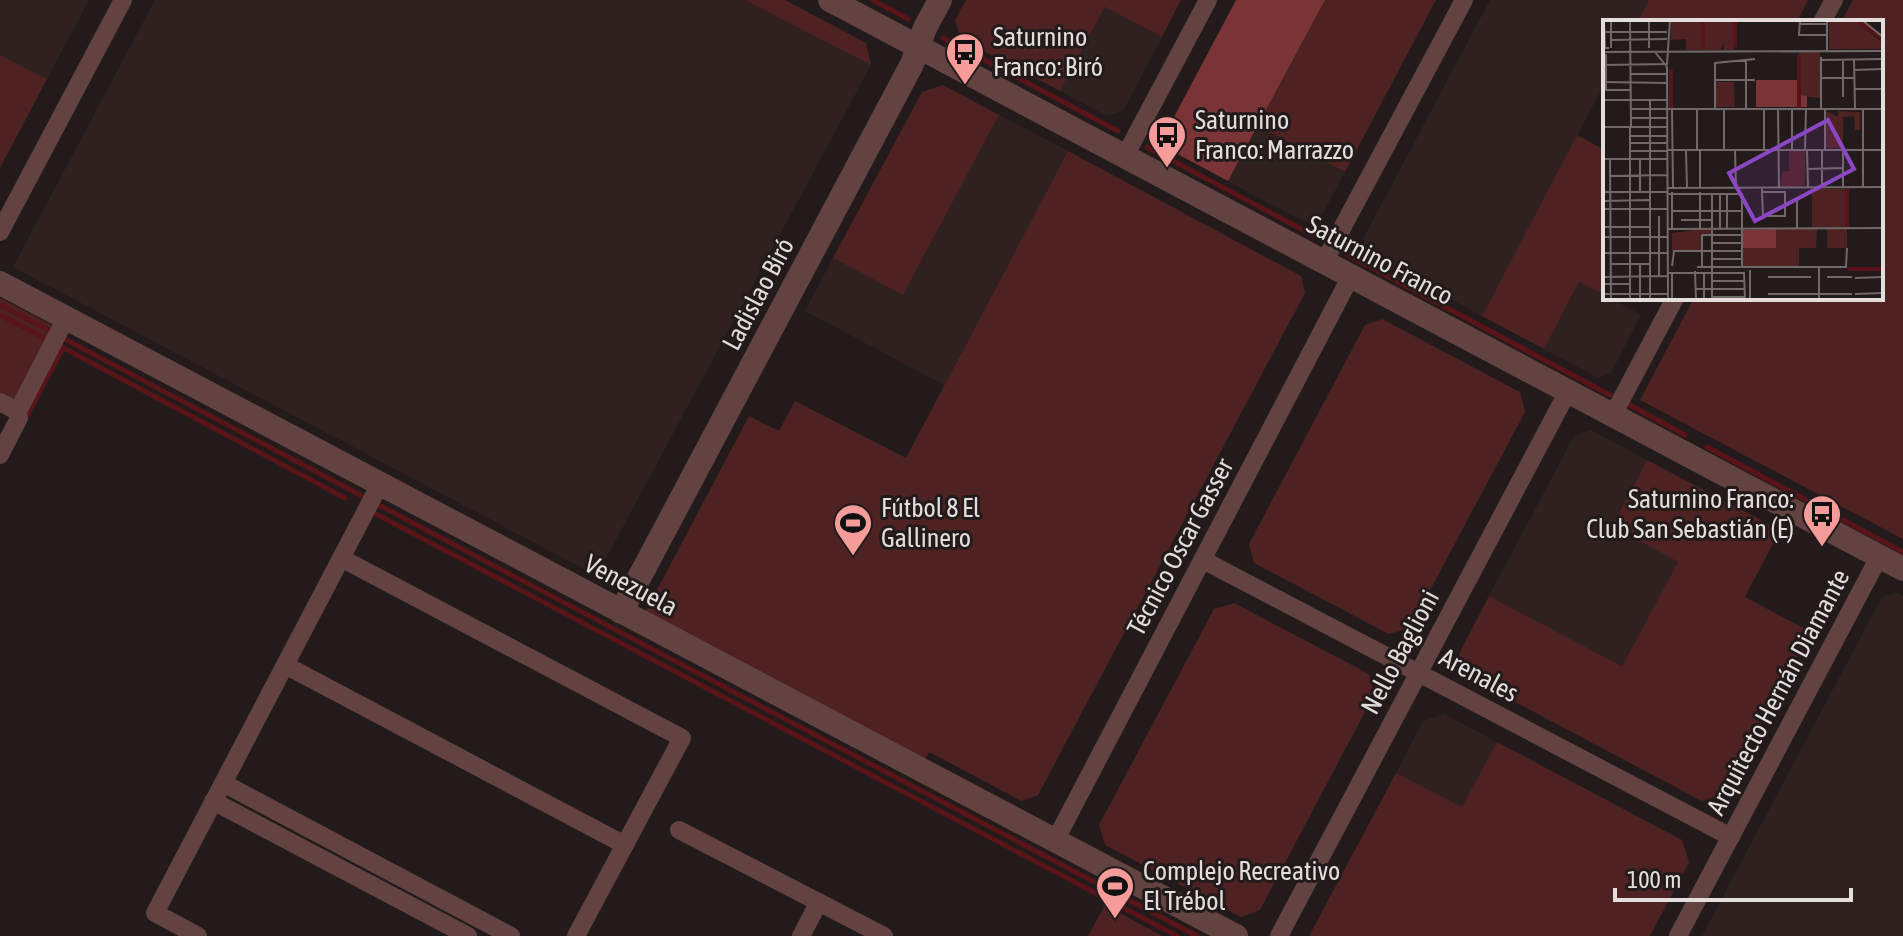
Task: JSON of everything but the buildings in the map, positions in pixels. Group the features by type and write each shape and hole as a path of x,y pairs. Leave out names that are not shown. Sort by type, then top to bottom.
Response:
{"street":[{"path":"0,232 123,0"},
{"name":"Saturnino Franco","path":"830,0 1903,569"},
{"name":"Ladislao Biró","path":"621,612 912,64 940,0"},
{"path":"1125,156 1208,0"},
{"path":"1324,262 1464,0"},
{"path":"1823,20 1834,0"},
{"name":"Técnico Oscar Gasser","path":"1055,841 1351,276"},
{"name":"Venezuela","path":"0,283 1236,936"},
{"path":"1613,415 1674,300"},
{"path":"0,455 66,318"},
{"name":"Nello Baglioni","path":"1279,936 1568,391"},
{"path":"0,402 18,414"},
{"path":"198,936 155,913 380,484"},
{"name":"Arquitecto Hernán Diamante","path":"1678,936 1879,557"},
{"path":"341,558 682,738 576,936"},
{"name":"Arenales","path":"1203,560 1731,837"},
{"path":"285,665 625,845"},
{"path":"223,783 511,936"},
{"path":"213,801 468,936"},
{"path":"679,830 884,936"},
{"path":"801,936 819,902"}],"shaded area":[{"path":"0,0 89,0 47,79 0,55"},
{"path":"155,0 750,0 871,65 603,564 586,570 13,267"},
{"path":"745,0 785,0 866,43 871,65"},
{"path":"966,0 1181,0 1162,37 1105,7 1060,91 961,39 955,20"},
{"path":"1236,0 1325,0 1228,181 1170,150 1165,134"},
{"path":"1325,0 1436,0 1345,172 1258,126"},
{"path":"1490,0 1649,0 1638,20 1603,20 1603,87 1482,316 1368,255 1363,239"},
{"path":"1649,0 1808,0 1798,20 1638,20"},
{"path":"1853,0 1903,0 1903,539 1640,400 1693,300 1883,300 1883,20 1842,20"},
{"path":"1105,7 1162,37 1123,111 1107,116 1060,91"},
{"path":"0,55 47,79 0,168"},
{"path":"943,85 999,115 903,295 833,258 922,92"},
{"path":"999,115 1068,151 944,385 805,311 833,258 903,295"},
{"path":"1258,126 1345,172 1321,217 1305,222 1228,181"},
{"path":"1577,135 1603,149 1603,294 1579,282 1544,349 1482,316"},
{"path":"1068,151 1301,276 1305,293 1038,795 1022,801 929,752 920,767 641,620 749,416 779,431 795,401 906,458"},
{"path":"1579,282 1603,294 1603,300 1614,300 1641,315 1611,373 1598,378 1544,349"},
{"path":"0,298 63,331 23,406 0,393"},
{"path":"1382,319 1520,392 1525,412 1410,628 1389,634 1254,563 1249,544 1365,325"},
{"path":"1591,430 1647,460 1612,526 1678,562 1622,666 1489,596 1574,436"},
{"path":"1647,460 1780,530 1745,597 1811,632 1725,793 1702,801 1464,675 1459,654 1489,596 1622,666 1678,562 1612,526"},
{"path":"1896,593 1903,596 1903,936 1702,936 1882,597"},
{"path":"1234,603 1369,674 1374,695 1260,910 1241,917 1105,845 1099,825 1214,609"},
{"path":"1444,714 1497,742 1462,808 1396,773 1423,721"},
{"path":"1497,742 1682,840 1689,862 1650,936 1309,936 1396,773 1462,807"},
{"name":"Complejo Recreativo El Trébol","path":"1105,905 1162,936 1088,936"}],"waterway":[{"path":"873,0 908,19"},
{"path":"943,38 1118,131"},
{"path":"1147,147 1318,238"},
{"path":"1348,255 1610,395"},
{"path":"0,305 52,332"},
{"path":"0,315 44,338"},
{"path":"61,337 364,497"},
{"path":"56,344 345,498"},
{"path":"24,421 63,348"},
{"path":"1630,405 1685,435"},
{"path":"1707,447 1903,552"},
{"path":"377,504 1197,936"},
{"path":"376,514 1177,936"}],"place":[{"name":"Saturnino Franco: Biró","path":"965,86"},
{"name":"Saturnino Franco: Marrazzo","path":"1167,169"},
{"name":"Saturnino Franco: Club San Sebastián (E)","path":"1822,548"},
{"name":"Fútbol 8 El Gallinero","path":"853,557"},
{"name":"Complejo Recreativo El Trébol","path":"1115,920"}]}
